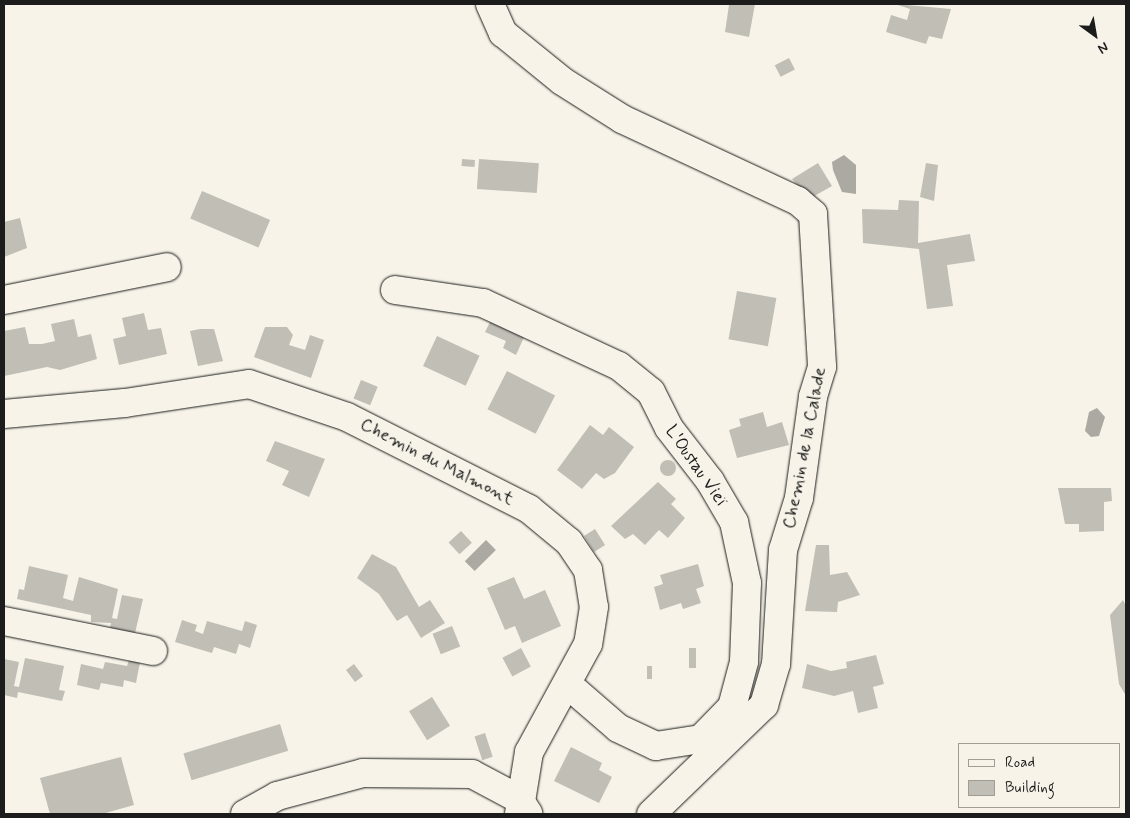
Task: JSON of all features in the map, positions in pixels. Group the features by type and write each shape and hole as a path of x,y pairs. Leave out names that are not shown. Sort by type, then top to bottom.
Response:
{"street":[{"name":"Chemin de la Calade","path":"490,4 503,33 570,86 622,119 798,201 813,214 822,367 813,397 799,498 784,550 776,664 764,705 651,814"},
{"path":"4,300 168,268"},
{"name":"L'Oustau Vieï","path":"395,290 483,304 618,366 651,392 668,428 710,481 734,522 747,583 744,662 732,707 701,739 656,746 618,728 567,684"},
{"name":"Chemin du Malmont","path":"4,414 125,403 249,384 364,425 529,509 569,542 588,570 594,607 588,644 529,752 522,809"},
{"path":"4,621 153,651"},
{"path":"245,814 277,796 363,773 472,774 522,809"}],"shaded area":[{"path":"844,155 856,165 856,194 842,192 833,170 832,162"},
{"path":"1097,408 1105,417 1099,436 1091,437 1085,431 1089,412"},
{"path":"486,540 496,550 475,571 465,561"}],"building":[{"path":"725,4 755,4 749,37 725,32 729,5"},
{"path":"895,4 951,9 942,39 929,36 926,44 886,32 891,15 907,20 910,9"},
{"path":"789,58 795,70 781,77 775,65"},
{"path":"462,159 475,160 474,167 462,166"},
{"path":"479,159 539,163 537,193 477,189"},
{"path":"818,163 832,186 809,199 792,179"},
{"path":"926,163 938,165 934,201 920,197"},
{"path":"202,191 270,220 258,248 190,219"},
{"path":"899,200 919,201 918,243 970,234 975,261 947,265 953,306 927,309 919,249 863,243 862,209 898,210"},
{"path":"20,218 27,248 4,257 4,222"},
{"path":"737,291 776,298 768,346 728,339"},
{"path":"144,313 148,330 161,328 167,354 119,365 113,339 126,336 122,318"},
{"path":"74,319 78,337 91,334 97,359 60,370 47,367 4,376 4,331 25,327 29,344 42,344 55,341 51,324"},
{"path":"491,320 525,335 516,355 503,348 506,341 485,332"},
{"path":"265,327 287,327 293,335 289,345 305,350 310,335 324,340 311,378 254,357"},
{"path":"214,329 223,361 198,366 190,331"},
{"path":"437,336 480,356 466,386 423,366"},
{"path":"507,371 555,396 536,434 487,409"},
{"path":"361,380 378,387 370,405 354,399"},
{"path":"763,412 767,427 782,422 789,445 737,458 729,430 741,426 739,419"},
{"path":"590,425 603,435 609,427 634,447 615,473 604,479 596,473 582,489 557,470"},
{"path":"275,441 325,459 309,497 282,485 289,471 266,461"},
{"path":"665,460 671,460 676,465 674,474 665,476 660,471 660,465"},
{"path":"658,482 676,499 671,504 685,518 668,538 659,530 645,545 633,534 625,539 611,526"},
{"path":"1058,488 1111,488 1112,501 1104,502 1104,531 1079,532 1079,524 1065,524"},
{"path":"595,529 605,545 594,552 584,536"},
{"path":"461,531 472,543 459,554 449,543"},
{"path":"816,545 829,545 830,575 847,572 860,595 838,602 837,612 805,611"},
{"path":"372,554 396,567 419,607 430,600 445,623 421,638 407,615 397,621 379,594 357,578"},
{"path":"698,564 704,586 696,589 701,603 683,609 681,603 660,610 654,587 663,584 660,575"},
{"path":"29,566 68,575 63,598 73,601 79,577 118,589 112,618 117,619 122,595 143,599 135,633 110,628 111,623 91,622 91,615 17,599 19,589 24,590"},
{"path":"514,577 524,599 545,590 561,626 522,643 515,626 505,630 487,588"},
{"path":"1123,600 1126,606 1126,696 1119,684 1110,615"},
{"path":"182,620 197,625 195,631 203,634 207,621 242,631 245,621 257,625 250,648 239,644 236,654 214,647 212,653 175,642"},
{"path":"452,626 460,646 441,654 433,634"},
{"path":"521,648 531,667 512,676 502,658"},
{"path":"689,648 696,648 696,668 689,668"},
{"path":"876,655 884,684 873,687 878,708 858,713 853,691 834,696 802,688 807,664 831,671 847,668 846,662"},
{"path":"25,658 64,666 59,690 65,691 62,701 18,692 17,698 4,695 4,659 19,662 14,686 19,687"},
{"path":"129,660 140,662 136,683 124,680 123,687 101,683 99,690 77,685 81,664 103,669 105,662 127,666"},
{"path":"354,664 363,676 355,682 346,670"},
{"path":"647,666 652,666 652,679 647,679"},
{"path":"432,697 450,726 427,740 409,711"},
{"path":"280,724 288,751 192,780 183,754"},
{"path":"485,733 493,757 482,760 475,736"},
{"path":"571,747 602,763 599,770 612,777 599,803 554,781"},
{"path":"121,757 134,805 102,814 50,814 40,778"}]}
